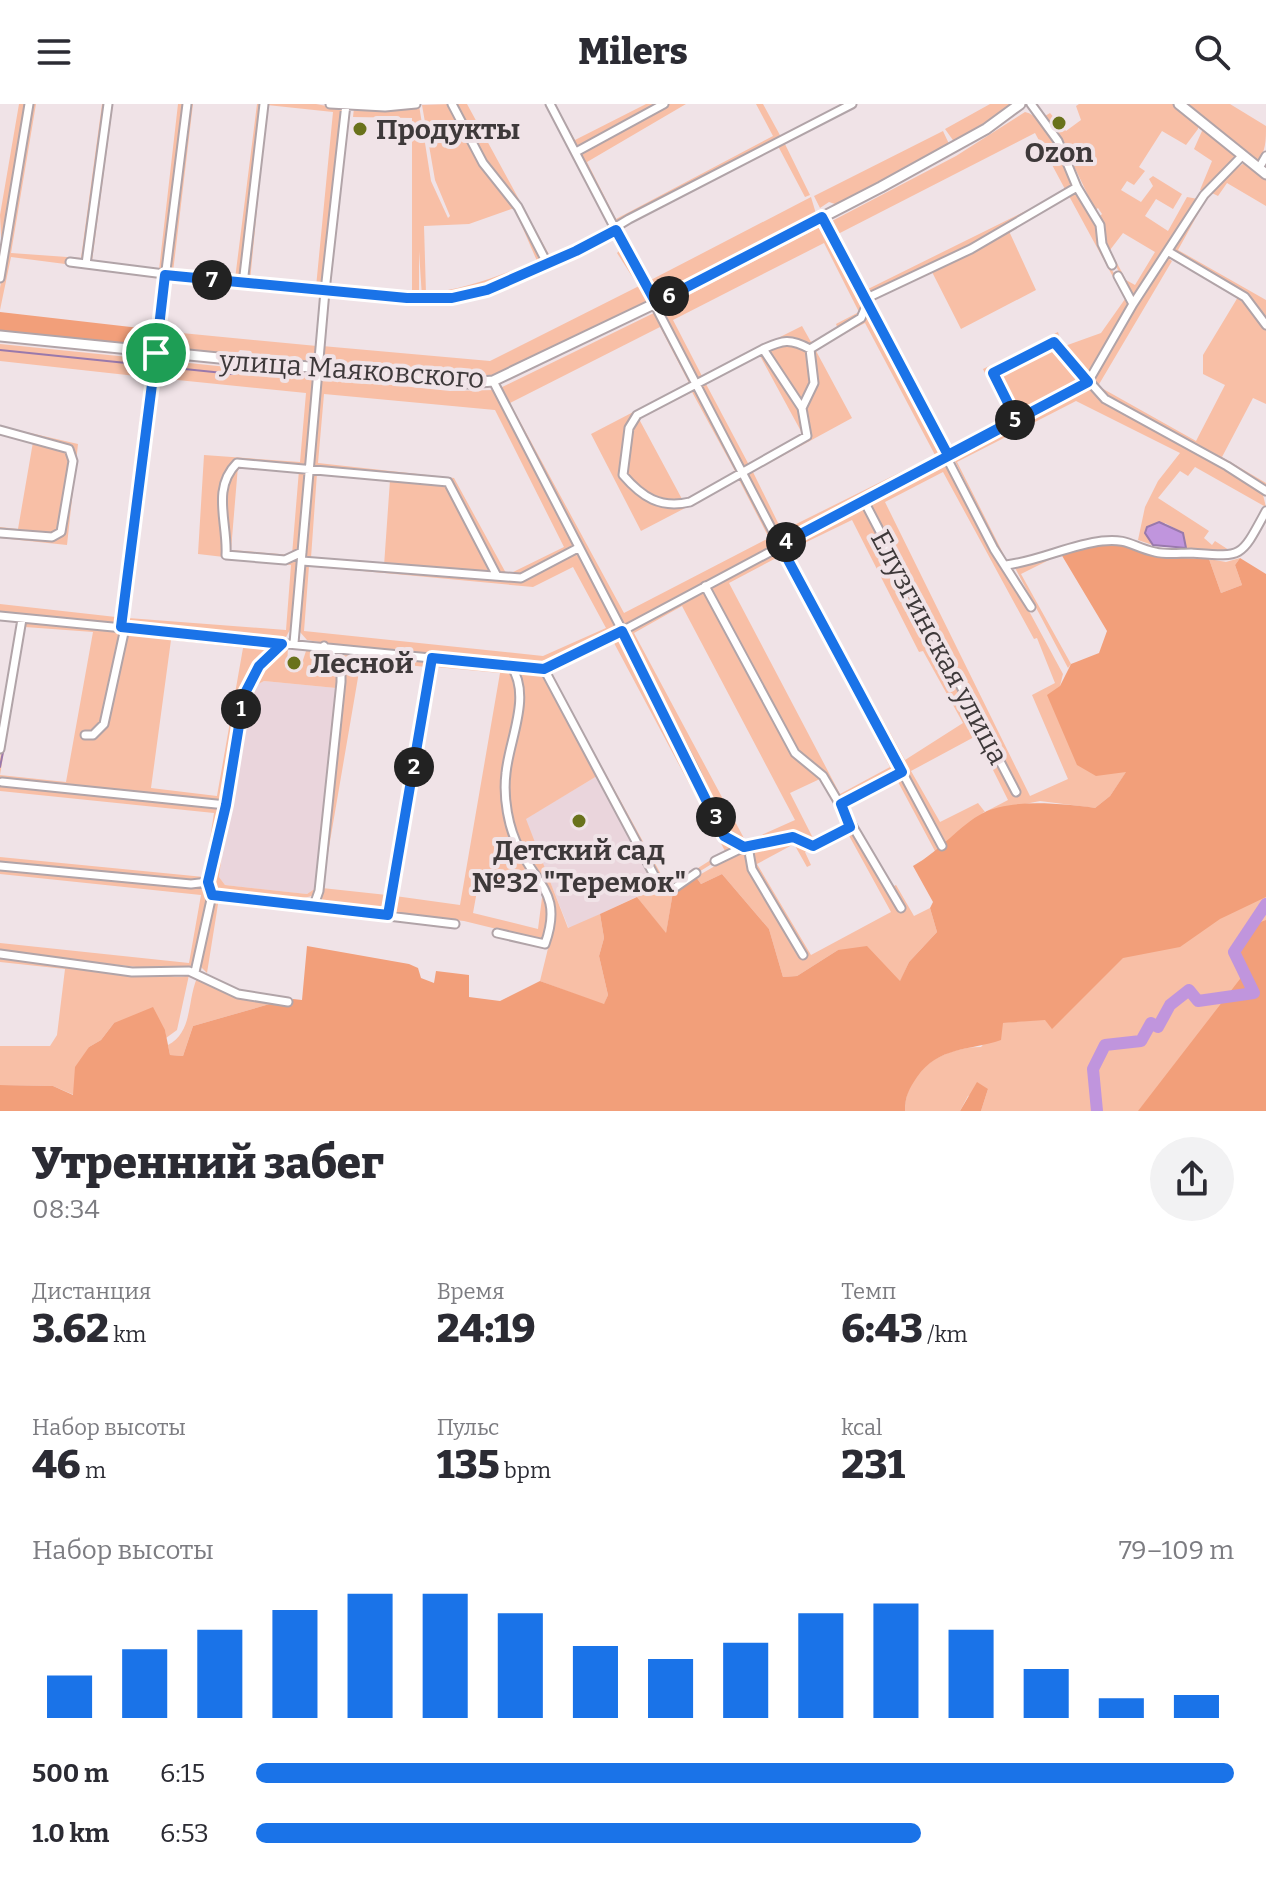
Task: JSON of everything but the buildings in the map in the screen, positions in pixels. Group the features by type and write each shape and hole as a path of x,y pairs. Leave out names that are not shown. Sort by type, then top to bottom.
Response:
{"main road":[{"name":"улица Маяковского","path":"0,336 468,383 493,381 656,303 822,217 954,147 1020,104"},
{"path":"1179,104 1262,171"}],"street":[{"path":"0,278 29,104"},
{"path":"86,264 108,104"},
{"path":"85,735 93,735 104,724 123,627 187,104"},
{"path":"243,284 264,104"},
{"path":"330,104 416,104"},
{"path":"452,104 483,163 518,207 547,263"},
{"path":"550,104 780,545 942,846"},
{"path":"576,152 664,104"},
{"path":"70,262 243,284 452,298 487,290 616,230 629,219 852,104"},
{"path":"1031,104 1058,141 1077,187 1100,225 1102,244 1112,265"},
{"path":"294,643 325,291 346,105"},
{"path":"0,616 544,669 622,631 1088,382 1133,304 1204,195 1243,155"},
{"path":"1262,171 1266,156"},
{"path":"763,349 802,408 807,436 690,502 672,506 652,501 635,490 623,475 629,428 637,415 763,349 783,340 810,349 861,318 867,300 971,249 1077,187"},
{"path":"822,217 994,549 1031,607"},
{"path":"1169,252 1245,297 1266,325"},
{"path":"1118,276 1133,304"},
{"path":"1016,419 993,373 1054,342 1105,399 1227,466 1265,492"},
{"path":"802,408 814,383 810,349"},
{"path":"493,381 724,836 744,847 752,869 803,955"},
{"path":"0,430 69,449 73,461 61,532 52,537 0,533"},
{"path":"497,576 448,482 237,463 225,480 221,500 226,555 285,560 302,557 497,576 521,578 578,548"},
{"name":"Елузгинская улица","path":"864,501 1016,792"},
{"path":"1006,565 1031,562 1103,541 1131,541 1155,552 1225,558 1237,554 1266,511"},
{"path":"705,586 795,753 823,776 841,804 850,827 901,908"},
{"path":"0,749 22,619"},
{"path":"195,972 212,895 208,882 226,805 244,695 259,666 282,644"},
{"path":"314,905 319,891 341,682 341,667 324,646"},
{"path":"388,915 432,658"},
{"path":"497,933 545,944 552,922 550,896 518,847 511,828 505,788 518,704 517,674 511,666"},
{"path":"517,674 525,668"},
{"path":"544,669 662,890 673,889 696,873"},
{"path":"841,804 902,772"},
{"path":"2,782 226,805"},
{"path":"715,861 744,847 793,837 813,846 850,827"},
{"path":"0,866 191,884 208,882"},
{"path":"212,895 455,924"},
{"path":"0,954 132,972 195,972 212,984 238,994 288,1002"}],"shaded area":[{"path":"19,104 27,104 2,256 0,215"},
{"path":"31,104 36,104 11,253 81,258 102,104 106,104 85,262 163,276 157,327 153,326 158,276 11,257 0,310 0,288"},
{"path":"109,104 113,104 92,261 159,270 178,104 186,104 163,273 87,263"},
{"path":"189,104 193,104 173,272 235,279 257,104 263,104 242,282 167,273"},
{"path":"266,104 316,104 342,109 322,289 245,282","holes":["267,105 333,112 316,287 250,281"]},
{"path":"450,104 513,208 469,224 424,226 426,293 469,285 537,261 516,213 544,262 485,286 455,294 422,297 419,251 419,297 412,296 412,118 353,117 354,108 419,105 431,181 448,218 450,216 435,180 422,105"},
{"path":"454,104 467,104 552,260 548,261 519,207 484,162"},
{"path":"552,104 555,104 575,140 646,104 659,104 576,149"},
{"path":"668,104 686,104 587,162 616,219 773,136 756,104 763,104 781,137 616,226 578,153"},
{"path":"990,104 1014,104 955,143 945,129"},
{"path":"1174,104 1198,123 1198,129 1186,145 1162,131 1139,167 1145,171 1134,185 1127,181 1121,190 1141,202 1153,186 1149,179 1153,176 1182,194 1173,209 1156,199 1145,216 1168,231 1187,197 1198,199 1133,298 1104,244 1106,234 1099,217 1102,214 1098,208 1095,210 1061,139 1045,116 1050,113 1066,131 1081,120 1076,106","holes":["1123,233 1155,252 1135,285 1126,280 1110,250"]},
{"path":"1184,104 1230,104 1266,126 1265,146 1257,162"},
{"path":"1025,112 1033,116 1047,132 1072,187 1066,191 1035,133 838,234 866,290 1059,194 938,264 922,267 871,293 866,291 845,257 832,221 956,156"},
{"path":"943,131 950,146 838,205 829,202 820,208 814,196"},
{"path":"1202,131 1207,131 1236,155 1203,192 1200,190 1212,161 1194,149"},
{"path":"783,140 810,195 805,197 778,146 622,227 645,280 620,227"},
{"path":"1245,162 1266,178 1266,206 1227,183 1218,196 1210,192 1178,250 1266,300 1266,320 1246,295 1173,251 1209,191"},
{"path":"1075,190 1099,226 1099,246 1130,303 1092,370 1082,379 948,450 871,303 872,298 950,448 1007,418 983,369 1058,332 1062,347 1101,333 1125,299 1069,196 1039,212"},
{"path":"811,197 817,217 691,281 679,283 676,279 666,284 668,288 652,295 645,283"},
{"path":"822,226 865,299 860,317 810,347 794,338 783,338 699,382 662,309","holes":["824,243 859,312 836,324 838,329 811,342 802,326 702,376 673,320"]},
{"path":"1008,229 1036,290 961,329 931,270"},
{"path":"614,232 641,281 637,284 617,253 619,251 610,235 595,242"},
{"path":"566,256 515,281 516,284 486,295 450,301 405,300 453,300"},
{"path":"1168,258 1172,261 1098,386 1196,441 1225,385 1203,374 1203,355 1238,297 1266,330 1266,404 1253,398 1222,457 1266,483 1266,488 1106,397 1094,381 1135,306"},
{"path":"643,284 649,302 497,376 481,380 330,366 324,361 322,346 490,361"},
{"path":"868,305 943,451 942,457 781,542 747,474 809,437 804,408 815,384 811,349 862,320","holes":["865,323 935,455 782,531 753,472 852,418 815,349"]},
{"path":"658,311 695,383 636,414 622,475 650,501 674,507 698,500 744,475 777,544 622,627 498,389","holes":["660,327 689,383 591,434 641,531 739,480 769,538 624,613 510,403"]},
{"path":"0,312 157,330 152,349 0,332"},
{"path":"161,331 317,346 312,365 255,359 251,351 240,350 234,357 161,349"},
{"path":"784,341 808,350 812,383 802,405 766,350"},
{"path":"0,344 148,359 153,364 117,624 0,612 0,604 116,617 145,377 0,361"},
{"path":"763,351 801,408 806,435 745,471 700,385","holes":["759,354 803,435 749,465 706,384"]},
{"path":"160,360 312,376 315,381 293,624 286,637 279,640 124,621","holes":["158,378 306,393 300,462 204,455 198,554 291,565 286,630 128,618","238,466 299,470 292,555 231,550"]},
{"path":"324,378 450,391 495,390 574,546 521,576 507,575 498,574 450,480 312,466 320,381","holes":["324,394 495,410 564,547 507,575 454,478 318,463"]},
{"path":"1089,386 1262,491 1266,507 1257,524 1264,506 1195,467 1188,476 1180,471 1158,498 1209,531 1204,538 1212,545 1215,541 1232,552 1224,554 1186,548 1183,533 1165,523 1153,545 1158,547 1138,540 1145,507 1158,481 1180,453 1076,401 957,462 1007,561 1001,555 953,457"},
{"path":"694,388 742,473 695,499 671,503 658,499 625,475 630,429 638,417","holes":["692,392 736,473 690,499 682,499 639,419"]},
{"path":"0,426 78,444 67,545 0,538 0,527 18,529 33,442 0,434"},
{"path":"943,462 950,465 1063,674 1060,686 1127,771 1110,796 1095,808 1040,801 986,812 1008,800 976,736 911,771 940,822 978,803 985,812 946,845 783,547 859,506 866,510 948,670 1019,792 870,508 871,500","holes":["943,472 1034,639 1037,638 1055,683 1032,695 1068,779 1030,796 885,502","852,520 919,652 923,651 963,723 905,760 790,550"]},
{"path":"312,470 447,484 494,575 384,566 390,480 317,473 311,558 371,565 305,559"},
{"path":"1159,522 1183,533 1186,548 1153,545 1145,533 1147,527"},
{"path":"1104,544 1128,544 1154,557 1209,559 1221,593 1242,585 1235,565 1240,558 1266,574 1266,897 1220,919 1180,947 1123,958 1052,1029 1045,1020 1003,1023 1001,1040 955,1051 935,1060 912,1085 905,1111 0,1111 0,1085 53,1086 73,1095 75,1067 89,1047 101,1040 114,1023 153,1007 165,1030 170,1055 183,1056 193,1026 273,1003 292,1006 293,999 302,1000 307,946 409,964 418,968 421,978 434,983 436,971 469,975 469,997 500,1001 540,981 604,1004 608,995 599,956 604,938 600,914 637,897 666,933 673,892 696,877 701,884 722,874 769,929 783,977 797,976 838,950 867,946 900,981 909,962 937,932 930,908 933,902 913,866 974,818 995,808 1038,803 1095,808 1110,796 1126,772 1096,776 1077,765 1047,695 1060,686 1071,664 1099,653 1107,631 1061,554"},
{"path":"780,549 900,772 842,801 796,750 708,587","holes":["780,556 890,767 840,794 729,583"]},
{"path":"577,550 618,629 551,662 534,665 325,643 307,640 300,632 305,563 522,579","holes":["309,566 533,587 573,567 606,628 543,656 304,631"]},
{"path":"1061,554 1021,574 1071,664 1068,668 1014,566"},
{"path":"1240,558 1235,565 1242,585 1221,593 1209,559 1226,562"},
{"path":"704,589 795,755 822,777 845,819 822,778 790,793 815,842 849,827 814,844 792,835 744,846 725,834 625,633","holes":["682,606 795,820 746,842 634,633"]},
{"path":"29,621 121,631 101,723 84,734 84,738 90,739 107,725 128,632 268,645 270,649 247,681 234,718 223,797 216,801 0,780 0,775 0,759 23,625","holes":["25,627 93,632 66,782 0,775","171,640 243,648 217,796 151,788"]},
{"path":"621,635 692,769 723,837 739,847 673,888 664,889 550,675 549,670","holes":["614,643 725,851 668,887 551,674"]},
{"path":"284,646 288,646 287,668 300,669 307,648 326,652 338,671 336,688 264,681 253,687 242,725 247,702 255,681"},
{"path":"333,651 423,660 429,667 394,855 426,667 361,660 322,888 386,895 383,913 318,903 343,665"},
{"path":"438,662 506,668 514,675 515,694 505,770 504,809 514,841 539,882 543,890 546,896 548,925 541,940 464,921 391,913 434,665","holes":["436,667 500,673 460,905 395,896","479,880 543,890 538,929 473,913"]},
{"path":"527,671 544,675 661,892 673,892 666,934 637,897 655,888 597,776 526,819 568,928 600,914 604,938 599,956 608,995 604,1005 540,981 554,924 554,906 547,885 515,831 508,793 508,776 521,705 521,676"},
{"path":"264,681 336,688 316,888 307,894 225,885 219,877 242,733 253,687"},
{"path":"901,775 942,849 936,853 897,780 846,807 892,887 896,885 914,916 930,908 937,932 909,962 900,982 838,950 797,976 783,977 769,929 722,874 701,884 696,877 744,849 754,869 748,849 793,839 813,847 850,829 887,890 844,804","holes":["847,832 891,912 811,955 757,864 794,844 807,867 811,865 805,852"]},
{"path":"597,776 655,888 569,929 525,819"},
{"path":"0,785 218,807 210,868 205,879 191,881 0,862 0,857 204,877 214,813 0,791"},
{"path":"1266,804 1266,1037 1171,1111 981,1111 988,1089 968,1096 960,1111 905,1111 907,1096 919,1073 940,1056 981,1047 1002,1023 1045,1019 1052,1028"},
{"path":"223,848 219,877 225,885 307,894 316,888 315,894 271,899 222,892 214,884"},
{"path":"0,868 206,886 203,927 194,961 189,967 173,971 0,952 0,943 189,963 201,895 0,874"},
{"path":"215,898 219,898 207,973 201,967"},
{"path":"1266,920 1266,1111 1138,1111 1240,979 1241,953 1246,937 1257,924"},
{"path":"0,958 115,973 189,975 177,1030 166,1038 165,1030 114,1023 101,1040 89,1047 74,1095 53,1086 0,1085 0,1046 50,1046 57,1035 65,969 0,962"},
{"path":"197,978 236,997 273,1003 193,1026 183,1056 170,1055 168,1045 186,1024"},
{"path":"977,1082 988,1089 981,1111 960,1111"}],"waterway":[{"path":"0,350 233,374"},
{"path":"0,767 3,752"},
{"path":"1097,1111 1093,1069 1105,1045 1141,1041 1151,1023 1158,1027 1170,1005 1189,990 1198,1001 1254,993 1234,952 1266,904"}],"place":[{"name":"Ozon","path":"1059,123"},
{"name":"Продукты","path":"360,129"},
{"name":"Лесной","path":"294,663"},
{"name":"Детский сад №32 \"Теремок\"","path":"579,821"}],"route":[{"path":"822,217 948,455 1016,419 993,373 1054,342 1088,382 780,545 902,772 841,804 850,827 813,846 793,837 761,846 744,847 724,836 694,769 622,631 544,669 432,658 388,915 212,895 208,882 226,805 244,695 259,666 282,644 121,627 156,353 165,275 407,298 452,298 487,290 616,230 656,303 822,217"}]}
